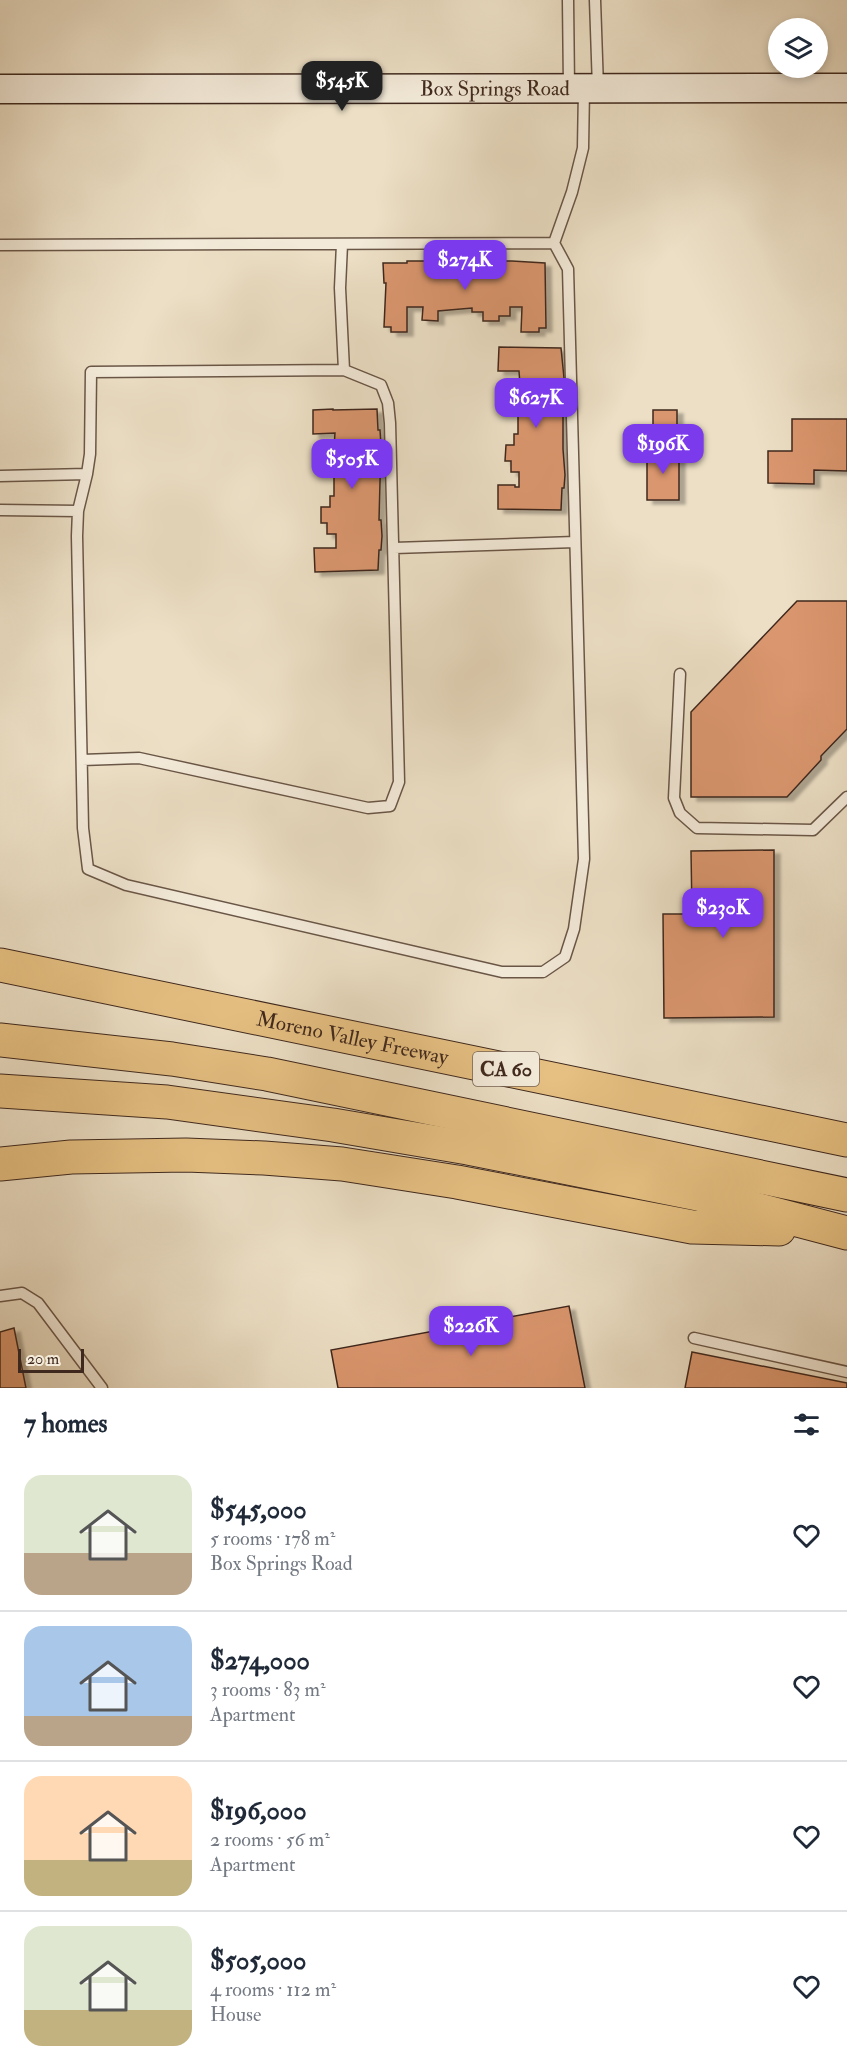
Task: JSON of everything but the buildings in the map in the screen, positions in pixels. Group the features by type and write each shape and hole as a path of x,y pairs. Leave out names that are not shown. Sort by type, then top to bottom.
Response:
{"highway":[{"name":"Moreno Valley Freeway","path":"0,965 847,1140"},
{"path":"0,985 165,999"},
{"path":"0,1040 172,1059 267,1074 847,1195"},
{"path":"0,1091 167,1102 356,1129 468,1148 698,1194 838,1232"},
{"path":"0,1164 71,1157 186,1155 342,1164 456,1182 692,1227 838,1232"}],"main road":[{"name":"Box Springs Road","path":"0,89 847,88"}],"lane":[{"path":"568,0 584,89"},
{"path":"82,760 139,758 368,808 390,806 399,782 394,644 394,548 388,403 381,385 344,370 92,372 90,454 78,511 83,828 88,869 126,885 502,972 543,972 565,957 574,929 584,859 568,269 554,243 572,192 583,148 584,89 595,0"},
{"path":"0,245 554,243"},
{"path":"342,244 340,288 344,370"},
{"path":"0,476 87,474"},
{"path":"0,510 78,511"},
{"path":"394,548 575,542"},
{"path":"680,674 674,798 680,813 697,828 813,830 847,797"},
{"path":"0,1296 22,1293 38,1303 102,1388"},
{"path":"694,1338 847,1372"}]}
